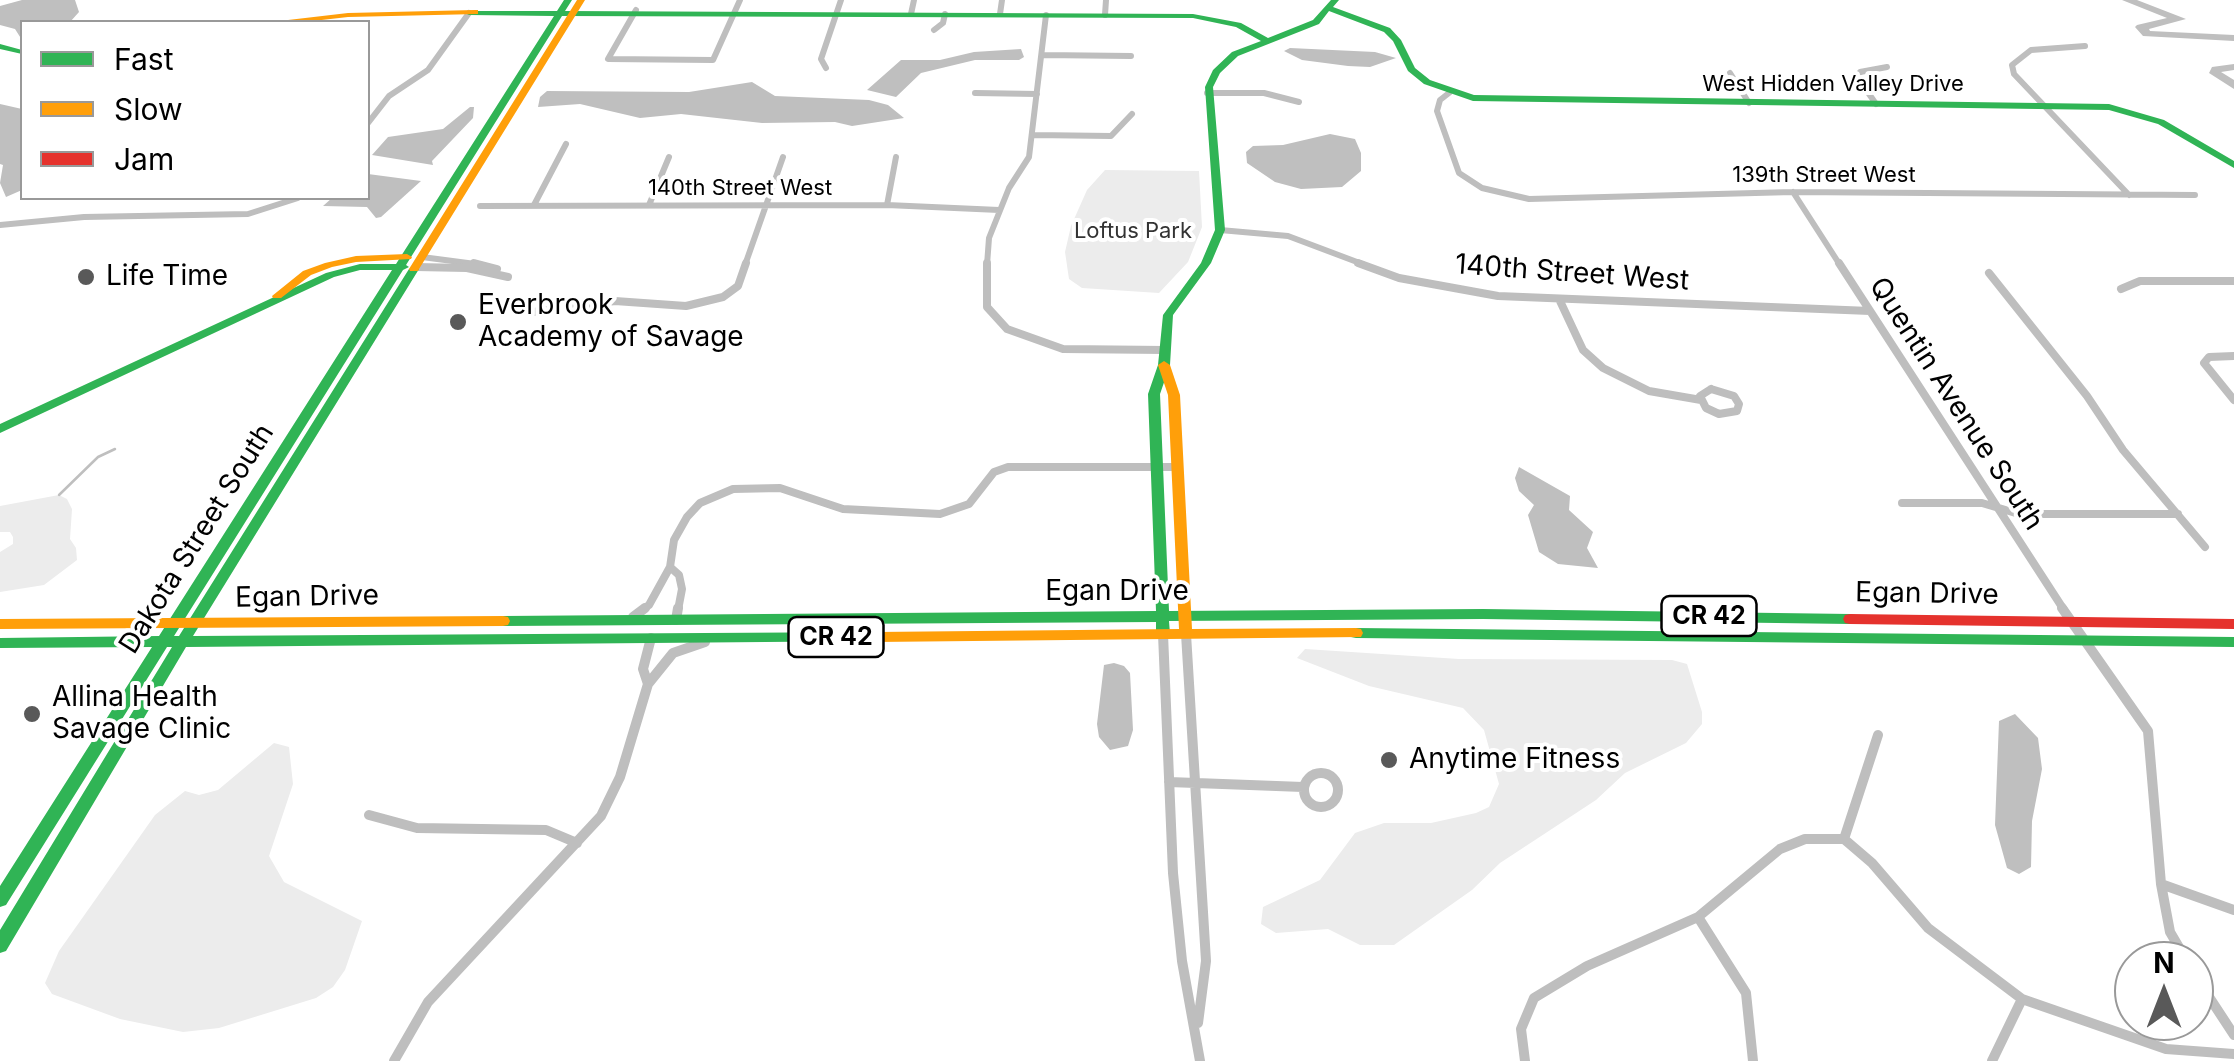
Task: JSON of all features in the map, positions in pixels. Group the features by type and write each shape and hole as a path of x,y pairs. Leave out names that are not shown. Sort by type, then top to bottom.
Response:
{"main road":[{"path":"1164,634 1154,394 1164,366 1168,315 1214,248 1220,230 1207,93 1216,72 1227,61 1316,22 1332,5 1387,30 1397,40 1411,69 1449,93"},
{"path":"303,20 348,14 570,8 674,12 738,6 913,7 945,14 1001,7 1046,15 1212,18 1238,25 1268,41"},
{"path":"0,430 339,272 410,262 570,8"},
{"name":"Dakota Street South","path":"0,945 410,262 437,205 570,8"},
{"name":"West Hidden Valley Drive","path":"1449,93 1494,100 2110,107 2161,122 2234,165"},
{"name":"Dakota Street South","path":"0,900 173,624 410,262"},
{"path":"1164,366 1174,395 1186,634"},
{"name":"Egan Drive","path":"0,624 1501,614 2234,624"},
{"path":"651,638 656,620"},
{"path":"671,638 676,620"},
{"name":"Egan Drive","path":"0,643 1506,632 2234,642"}],"street":[{"path":"1105,15 1106,0"},
{"path":"635,12 608,59 713,60 738,6"},
{"path":"826,68 822,59 838,7"},
{"path":"370,120 389,96 428,70 469,12"},
{"path":"934,30 943,23 945,14"},
{"path":"1046,15 1029,157 999,210 989,238 984,294 987,307 1006,329 1063,348 1165,350"},
{"path":"2085,46 2035,49 2012,66 2014,74 2129,195"},
{"path":"1042,54 1131,56"},
{"path":"1876,104 1858,78 1860,72 1887,68"},
{"path":"1730,73 1749,103"},
{"path":"975,93 1037,94"},
{"path":"1207,93 1264,93 1298,102"},
{"name":"139th Street West","path":"1449,93 1440,100 1437,111 1459,173 1482,188 1530,199 1794,192 2195,196"},
{"path":"1033,135 1111,136 1132,114"},
{"path":"534,205 566,144"},
{"path":"649,206 669,156"},
{"path":"534,312 616,301 686,306 724,298 738,286 783,156"},
{"path":"888,205 896,157"},
{"name":"Quentin Avenue South","path":"1794,192 2082,640 2148,731 2161,884 2175,941"},
{"path":"0,225 84,217 222,216 267,210 293,200"},
{"name":"140th Street West","path":"480,206 888,205 999,210"},
{"name":"140th Street West","path":"1220,230 1288,236 1360,265 1428,284 1498,296 1870,311"},
{"path":"410,262 506,275"},
{"path":"1989,273 2087,396 2123,450 2205,547"},
{"path":"2121,289 2140,280 2234,281"},
{"path":"1560,300 1583,350 1603,368 1649,391 1701,400 1706,408 1719,414 1732,414 1739,408 1738,400 1723,390 1706,390 1701,400"},
{"path":"2234,356 2205,360 2206,368 2234,400"},
{"path":"626,620 649,605 670,567 674,540 688,517 719,493 752,487 780,488 826,505 940,514 969,504 994,472 1022,464 1179,467"},
{"path":"1902,503 1982,504 2019,514 2178,514"},
{"path":"670,567 679,575 682,589 676,620"},
{"path":"1164,634 1173,873 1182,962 1198,1031 1200,1061"},
{"path":"1186,634 1206,961 1198,1031"},
{"path":"648,684 643,672 651,638"},
{"path":"394,1061 428,1002 602,816 620,777 648,684 673,653 719,638"},
{"path":"1844,839 1878,735"},
{"path":"1170,782 1303,787"},
{"path":"370,815 417,828 546,830 576,842"},
{"path":"1524,1061 1520,1028 1534,998 1587,966 1698,916 1780,849 1805,838 1844,839 1872,862 1928,928 2022,998 2166,1049 2234,1054"},
{"path":"2161,884 2234,910"},
{"path":"1698,916 1746,993 1752,1061"},
{"path":"1992,1061 2022,998"},
{"path":"2214,1004 2234,1035"}],"green space":[{"name":"Loftus Park","path":"1105,170 1199,171 1202,227 1188,262 1159,293 1082,288 1069,279 1065,252 1071,226 1087,190"},
{"path":"59,495 67,499 72,509 70,539 77,560 44,585 0,592 0,552 13,544 13,537 10,532 0,532 0,506"},
{"path":"1305,649 1459,659 1672,660 1687,664 1702,724 1686,743 1625,773 1596,800 1500,863 1472,890 1394,945 1360,945 1328,929 1276,933 1261,924 1263,907 1320,880 1355,833 1384,823 1431,823 1476,813 1489,807 1499,784 1484,730 1463,708 1369,686 1297,658"},
{"path":"274,743 289,747 293,784 269,856 284,882 362,921 345,970 333,987 316,998 219,1028 183,1032 120,1019 52,994 45,983 59,951 155,815 185,791 199,795 218,790"}],"shaded area":[{"path":"22,0 75,0 79,12 72,20 20,20 20,37 15,29 0,25 0,6"},
{"path":"1290,48 1375,52 1396,58 1370,67 1348,66 1302,60 1284,51"},
{"path":"1021,49 1024,57 1019,60 975,60 921,73 896,97 867,90 901,60 940,60 974,52"},
{"path":"752,82 775,96 869,100 888,105 904,118 852,126 835,122 762,123 681,114 640,118 580,104 538,107 540,97 547,91 689,92"},
{"path":"0,104 20,109 20,191 6,197 0,183"},
{"path":"474,107 473,118 432,161 433,165 372,155 388,137 443,129"},
{"path":"1330,134 1355,139 1361,153 1361,171 1342,187 1301,189 1275,182 1247,163 1246,152 1253,146 1283,145"},
{"path":"370,174 421,181 381,217 376,218 367,207 323,206 330,200 370,200"},
{"path":"1519,467 1570,496 1569,510 1593,532 1587,548 1598,568 1558,564 1539,552 1528,515 1534,505 1519,491 1515,478"},
{"path":"1114,663 1130,673 1133,730 1128,746 1110,750 1099,737 1097,724 1104,665"},
{"path":"2015,714 2038,738 2042,769 2032,821 2031,867 2019,874 2007,868 1995,825 1999,721"}],"waterway":[{"path":"2127,0 2180,19 2141,27 2147,34 2234,38"},
{"path":"2234,67 2216,69 2215,73 2234,85"},
{"path":"59,495 98,457 115,449"}],"traffic: fast":[{"path":"0,900 568,0"},
{"path":"1163,634 1154,394 1164,365 1168,315 1206,263 1220,230 1209,87 1216,72 1235,54 1316,22 1335,0"},
{"path":"1330,9 1387,30 1397,40 1411,69 1427,82 1473,98 2109,107 2161,122 2234,165"},
{"path":"469,13 1193,16 1238,25 1268,41"},
{"path":"0,46 20,51"},
{"path":"0,429 330,275 360,267 404,267"},
{"path":"0,945 137,715 414,269"},
{"path":"503,621 1483,614 1850,619"},
{"path":"1356,633 2234,642"},
{"path":"0,643 876,637"}],"traffic: slow":[{"path":"414,269 581,0"},
{"path":"305,20 475,12"},
{"path":"277,296 307,273 329,265 356,259 407,257"},
{"path":"1164,365 1174,395 1186,634"},
{"path":"0,624 503,621"},
{"path":"876,637 1356,633"}],"traffic: jam":[{"path":"1850,619 2234,624"}],"place":[{"name":"Life Time","path":"86,277"},
{"name":"Everbrook Academy of Savage","path":"458,322"},
{"name":"Allina Health Savage Clinic","path":"32,714"},
{"name":"Anytime Fitness","path":"1389,760"}]}
